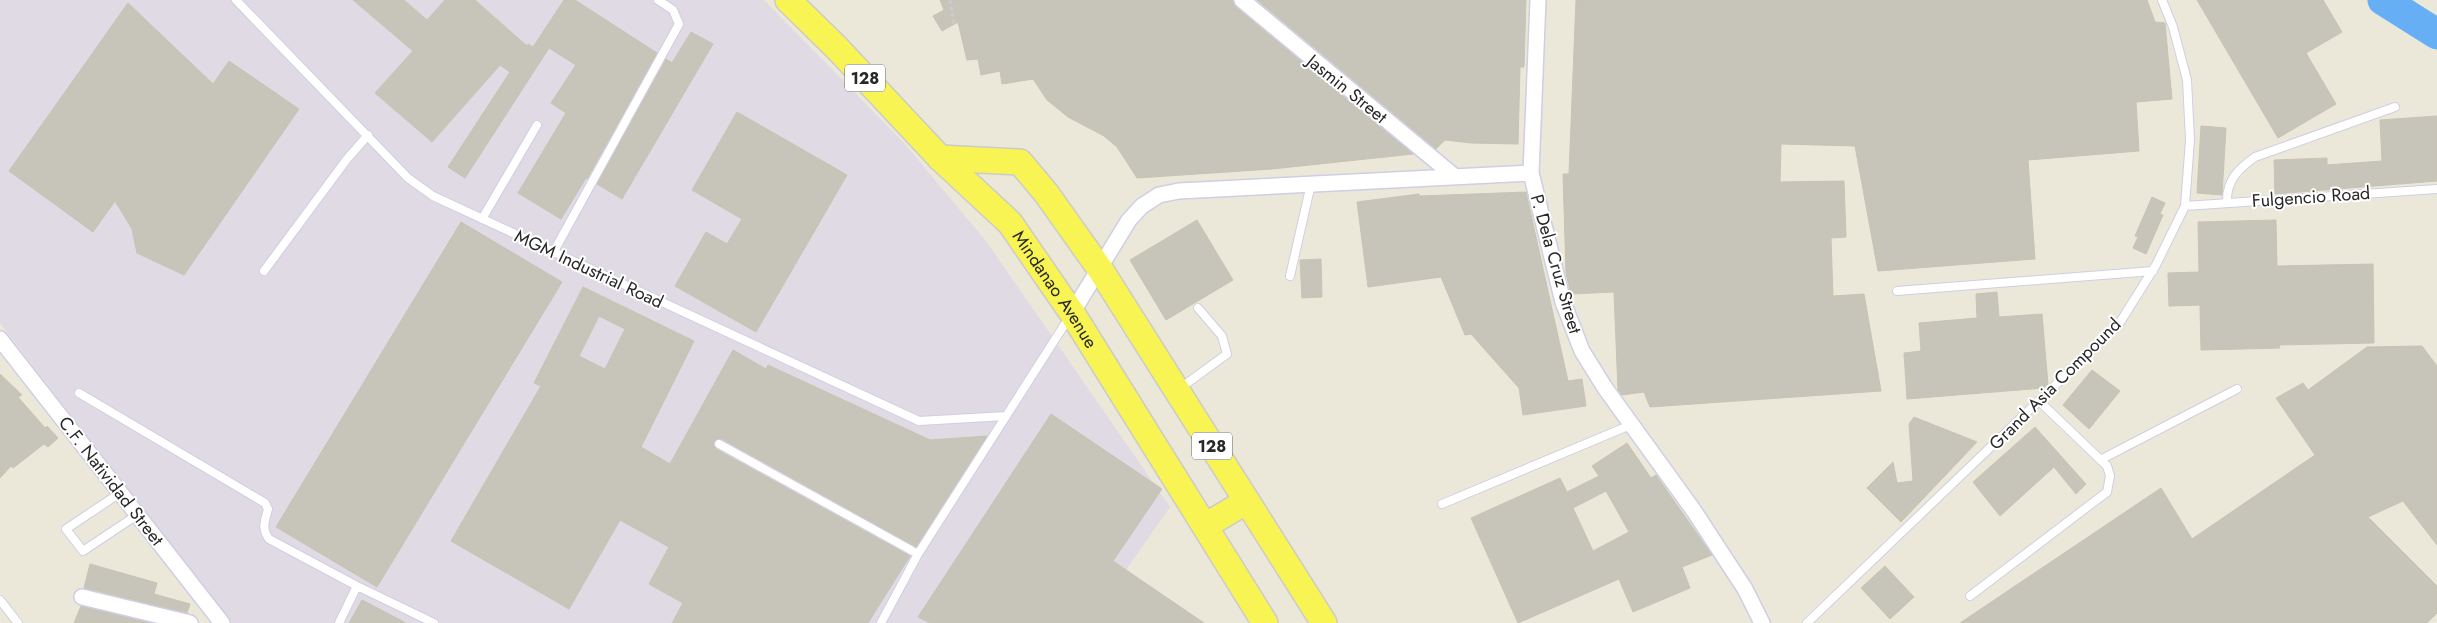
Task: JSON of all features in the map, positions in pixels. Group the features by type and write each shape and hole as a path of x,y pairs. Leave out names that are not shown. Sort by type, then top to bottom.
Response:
{"main road":[{"name":"Mindanao Avenue","path":"788,0 837,48 940,158 1010,223 1072,313 1265,623"},
{"name":"128","path":"940,158 1020,162 1046,193 1100,269 1324,623"},
{"path":"1205,526 1247,500"}],"street":[{"name":"Jasmin Street","path":"1242,0 1454,176"},
{"name":"P. Dela Cruz Street","path":"1538,0 1531,173 1563,302 1582,351 1694,511 1745,589 1762,623"},
{"path":"1072,313 1129,220 1142,206 1159,195 1179,191 1531,173"},
{"name":"C.F. Natividad Street","path":"0,339 222,623"},
{"path":"82,597 190,623"}],"lane":[{"name":"MGM Industrial Road","path":"236,0 408,178 433,196 919,421 1006,416"},
{"path":"553,253 679,24 673,10 658,0"},
{"name":"Grand Asia Compound","path":"1807,623 2119,324 2153,271 2185,206 2190,140 2187,80 2173,27 2162,0"},
{"path":"2227,203 2226,189 2238,169 2255,156 2395,107"},
{"path":"482,219 538,125"},
{"path":"264,271 347,159 368,135"},
{"path":"1290,276 1311,184"},
{"name":"Fulgencio Road","path":"2185,206 2437,189"},
{"path":"1897,291 2153,271"},
{"path":"1177,390 1227,354 1222,336 1198,308"},
{"path":"881,623 918,554 1072,313"},
{"path":"2100,460 2238,390"},
{"path":"78,393 265,503 268,509 263,526 264,532 269,539 357,586 434,623"},
{"path":"1970,596 2107,492 2110,476 2107,466 2039,402"},
{"path":"1442,504 1633,424"},
{"path":"719,444 918,554"},
{"path":"120,493 66,529 83,551 137,515"},
{"path":"339,623 357,586"},
{"path":"0,600 18,623"}],"path":[{"path":"950,0 954,24"}],"shaded area":[{"path":"0,0 764,0 904,143 986,241 1170,507 1089,623 231,623 0,323"}],"building":[{"path":"353,0 404,0 427,20 445,0 475,0 527,46 528,44 533,47 564,0 575,0 657,53 587,179 561,219 518,193 566,113 551,103 576,65 549,48 465,178 448,167 510,72 500,65 432,142 375,93 413,51"},
{"path":"940,0 1233,0 1236,7 1413,154 1272,169 1137,178 1117,147 1104,136 1068,117 1047,100 1033,79 1002,84 1000,71 981,75 978,59 967,60 958,22 942,31 933,16 944,10"},
{"path":"1257,0 1526,0 1524,67 1520,67 1518,144 1471,143 1445,140 1436,149"},
{"path":"1576,0 2147,0 2155,22 2165,23 2172,99 2136,102 2139,151 2028,160 2035,259 1878,271 1855,146 1781,144 1780,182 1844,181 1846,237 1831,238 1833,296 1864,294 1881,391 1650,407 1644,392 1622,395 1618,390 1614,292 1571,294 1566,273 1563,174 1569,174"},
{"path":"2197,0 2323,0 2342,32 2306,53 2336,104 2278,138"},
{"path":"128,3 213,84 229,61 299,109 184,275 137,253 132,229 115,201 93,232 9,171"},
{"path":"691,32 713,44 622,199 597,184 666,59 672,63"},
{"path":"737,112 847,175 756,332 675,286 706,232 727,244 742,219 692,190"},
{"path":"2437,116 2437,181 2275,194 2274,160 2327,158 2327,165 2382,161 2380,120"},
{"path":"2201,126 2226,128 2222,195 2197,193"},
{"path":"1526,192 1568,381 1582,379 1586,406 1523,415 1519,388 1471,334 1465,335 1441,277 1368,287 1357,202 1419,194 1419,196"},
{"path":"2152,197 2165,203 2160,214 2163,215 2146,254 2133,248 2138,237 2135,236"},
{"path":"1197,220 1233,280 1166,320 1130,260"},
{"path":"2276,220 2277,266 2373,264 2374,343 2279,345 2280,348 2201,350 2200,305 2169,306 2168,273 2199,272 2198,222"},
{"path":"461,222 562,282 377,587 276,527"},
{"path":"1321,259 1322,297 1302,298 1300,260"},
{"path":"583,287 694,341 641,447 670,464 733,350 766,369 768,365 930,440 987,436 916,547 722,439 714,441 716,449 910,556 868,623 672,623 683,603 649,584 669,547 620,520 569,609 451,541 541,386 534,383","holes":["599,316 625,329 605,369 579,356"]},
{"path":"1997,292 1999,317 2042,314 2048,385 2044,388 1907,399 1904,353 1921,351 1919,323 1977,318 1976,294"},
{"path":"2422,346 2437,366 2437,545 2403,501 2368,517 2437,586 2437,613 2427,623 1960,623 2161,488 2192,539 2315,455 2276,398 2303,383 2308,390 2367,347"},
{"path":"2092,370 2120,391 2089,429 2063,405"},
{"path":"0,374 22,395 18,397 45,428 47,426 58,438 48,447 44,444 13,468 11,466 0,478"},
{"path":"1051,414 1162,489 1113,561 1204,623 930,623 918,617"},
{"path":"1914,417 1977,442 1901,522 1867,488 1893,462 1897,483 1913,481 1909,424"},
{"path":"2035,427 2086,484 2076,494 2054,467 2000,516 1973,482"},
{"path":"1627,443 1651,478 1656,475 1712,555 1682,567 1690,588 1633,612 1619,579 1518,623 1471,518 1560,478 1567,492 1599,476 1592,466","holes":["1606,491 1629,532 1593,551 1573,508"]},
{"path":"90,564 157,583 154,594 190,604 187,613 84,588"},
{"path":"1885,566 1914,597 1890,619 1861,588"},
{"path":"362,600 406,623 349,623"},
{"path":"81,606 150,623 74,623"}],"waterway":[{"path":"2383,0 2437,34"}]}
